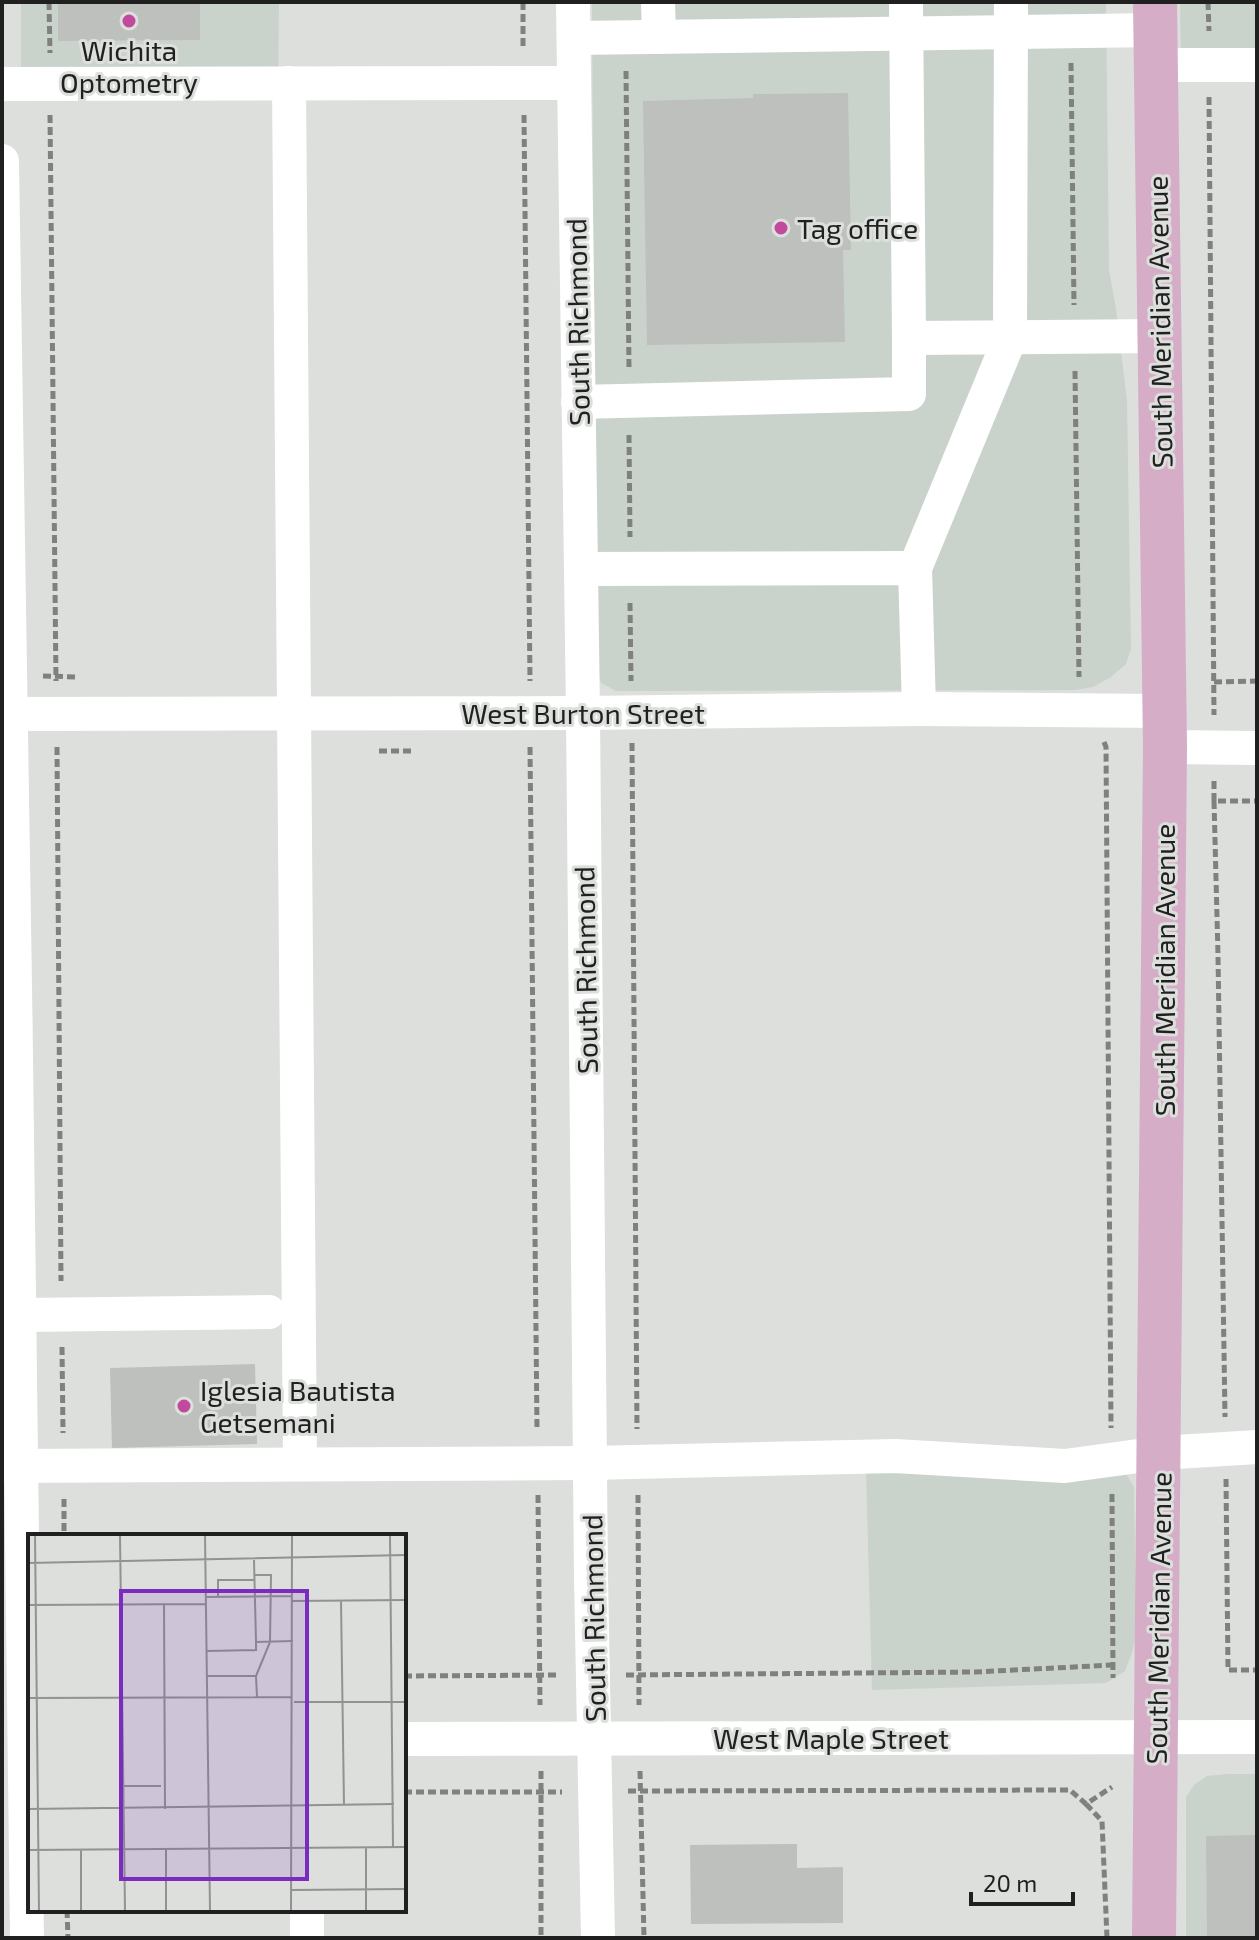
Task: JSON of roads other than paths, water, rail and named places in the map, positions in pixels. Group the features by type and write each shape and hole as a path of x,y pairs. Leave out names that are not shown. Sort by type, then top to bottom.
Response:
{"main road":[{"name":"South Meridian Avenue","path":"1154,1938 1165,729 1155,33"}],"street":[{"name":"South Richmond","path":"573,2 598,1938"},
{"path":"643,37 658,2"},
{"path":"574,38 643,37 906,18 1011,17 1071,32 1155,33 1209,65 1257,65"},
{"path":"919,709 915,568 1010,338 1011,17"},
{"path":"578,402 909,394 906,18"},
{"path":"289,83 300,1464"},
{"path":"2,84 574,83"},
{"path":"2,161 6,714 21,1315 12,1466 27,1938"},
{"path":"909,338 1160,336"},
{"path":"581,569 915,568"},
{"name":"West Burton Street","path":"6,714 1092,710 1165,729 1214,747 1257,748"},
{"path":"21,1315 269,1312"},
{"path":"12,1466 590,1463 895,1456 1065,1466 1160,1453 1241,1448"},
{"name":"West Maple Street","path":"406,1739 1257,1737"},
{"path":"307,1912 307,1938"}],"place":[{"name":"Wichita Optometry","path":"129,21"},
{"name":"Tag office","path":"781,228"},
{"name":"Iglesia Bautista Getsemani","path":"184,1406"}]}
